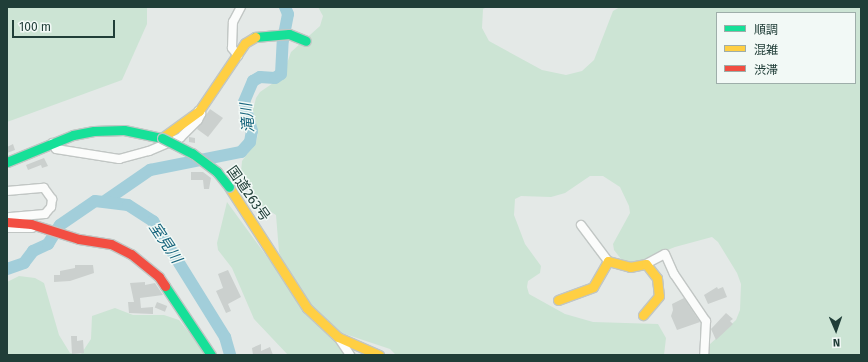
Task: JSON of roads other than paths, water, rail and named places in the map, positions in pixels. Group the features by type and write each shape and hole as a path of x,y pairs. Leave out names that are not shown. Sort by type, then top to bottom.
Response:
{"main road":[{"path":"162,138 187,122 198,111 238,56 245,43 251,38 276,34 289,34 306,41"},
{"name":"国道263号","path":"7,162 73,135 109,130 124,130 162,138 192,153 217,172 229,187 307,308 338,338 378,355"},
{"path":"7,222 31,224 39,228 80,239 111,244 143,263 159,277 211,355"},
{"path":"558,300 593,287 608,261 630,268 646,264 657,278 659,296 643,315"}],"street":[{"path":"238,56 232,48 233,22 241,7"},
{"path":"52,143 56,149 119,159 149,151 180,138 198,120 201,114 198,111"},
{"path":"7,190 44,188 52,199 50,207 45,214 7,217"},
{"path":"581,225 608,261"},
{"path":"7,228 39,228"},
{"path":"646,264 665,254 674,274 706,321 704,355"},
{"path":"338,338 350,355"}],"waterway":[{"name":"滝川","path":"105,201 150,170 241,152 250,142 252,131 244,102 253,81 260,77 275,78 281,74 283,40 288,14 285,7"},
{"name":"室見川","path":"7,269 24,263 33,251 48,244 60,225 95,201 128,205 153,221 225,337 230,355"}]}
